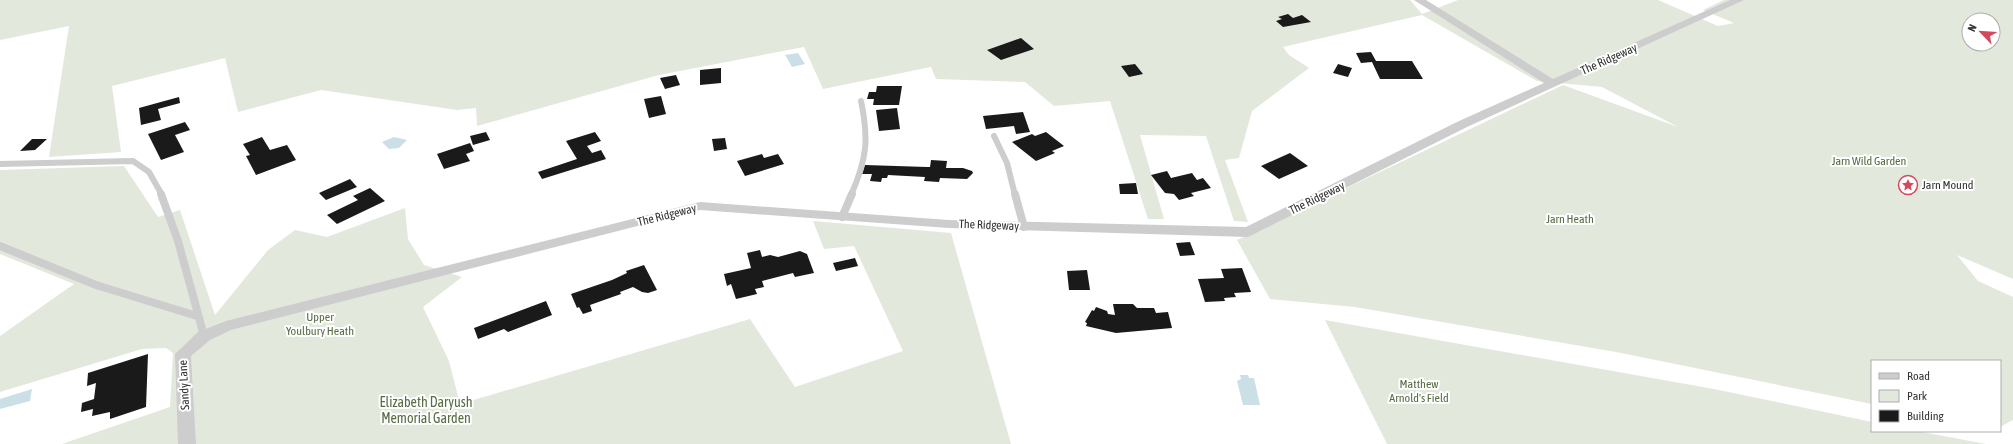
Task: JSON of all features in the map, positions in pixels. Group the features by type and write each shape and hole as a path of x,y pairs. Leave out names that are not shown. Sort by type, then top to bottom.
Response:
{"street":[{"path":"1419,0 1553,84"},
{"name":"The Ridgeway","path":"204,336 226,326 700,206 842,217 1024,227 1248,232 1463,124 1740,0"},
{"name":"Sandy Lane","path":"187,444 183,354 204,336"}],"lane":[{"path":"842,217 854,189 866,148 866,129 861,101"},
{"path":"994,136 1006,163 1024,227"},
{"path":"0,164 115,161 136,162 145,167 150,172 164,199 179,244 197,316 204,336"},
{"path":"0,246 96,285 197,316"}],"green space":[{"path":"0,0 1410,0 1422,14 1458,0 1658,0 1718,26 1734,23 1703,10 1724,0 2013,0 2013,279 1957,255 1978,281 2013,297 2013,420 2001,426 2001,360 1871,360 1871,404 1616,352 1355,307 1270,299 1237,240 1563,85 1678,127 1602,87 1537,81 1422,15 1283,47 1289,55 1309,68 1252,111 1239,158 1225,160 1248,222 1234,221 1206,136 1140,135 1164,219 1148,219 1110,101 1054,106 1025,82 936,79 931,67 823,89 804,47 659,75 477,126 476,108 457,110 321,90 238,112 225,58 112,86 121,152 49,157 69,26 0,40"},
{"path":"124,166 158,217 180,210 215,315 268,250 295,230 327,237 405,208 408,239 424,265 462,277 423,307 449,361 460,404 750,319 795,387 903,351 854,246 824,249 813,221 951,233 1011,444 62,444 170,407 173,353 166,348 142,349 0,392 0,336 74,284 0,254 0,170"},
{"name":"Matthew Arnold's Field","path":"1325,320 1714,389 1871,422 1871,432 1922,432 1986,444 1387,444"}],"shaded area":[{"path":"798,53 805,64 792,67 785,55"},
{"path":"394,137 407,140 399,148 389,149 382,142"},
{"path":"1240,375 1248,375 1249,378 1254,378 1260,405 1243,405 1237,381 1241,379"},
{"path":"32,389 30,401 0,409 0,399"}],"building":[{"path":"1288,14 1293,18 1302,15 1311,22 1283,27 1276,21 1282,19 1278,17"},
{"path":"1021,38 1034,49 1001,60 987,50"},
{"path":"1371,52 1376,61 1412,61 1423,79 1380,79 1372,62 1361,63 1356,53"},
{"path":"1135,64 1143,74 1129,77 1121,66"},
{"path":"1338,64 1352,68 1348,77 1333,73"},
{"path":"721,68 721,83 700,85 700,70"},
{"path":"676,75 680,85 665,89 660,78"},
{"path":"877,86 902,86 899,105 873,105 874,99 867,99 869,92 876,92"},
{"path":"661,96 666,114 649,118 644,99"},
{"path":"179,97 180,103 158,109 161,120 141,125 139,108"},
{"path":"897,108 900,129 879,131 876,110"},
{"path":"1023,112 1030,132 1016,134 1014,126 986,129 983,116"},
{"path":"185,122 190,130 175,135 184,152 161,160 148,134"},
{"path":"486,132 490,140 473,145 470,136"},
{"path":"595,132 601,141 587,146 592,153 601,150 606,159 542,179 538,172 577,159 566,141"},
{"path":"1046,132 1064,146 1052,151 1055,153 1036,161 1012,142 1032,134 1035,136"},
{"path":"262,137 270,150 287,145 296,160 256,175 246,156 250,155 243,144"},
{"path":"725,138 727,149 714,151 712,139"},
{"path":"32,139 47,139 35,150 20,151"},
{"path":"470,143 474,151 466,154 470,161 444,169 437,154"},
{"path":"1290,153 1308,166 1279,179 1261,166"},
{"path":"762,154 764,158 778,154 784,164 745,176 737,161"},
{"path":"931,160 947,161 946,168 963,168 972,171 973,173 967,179 940,178 939,182 924,181 925,177 888,175 887,178 882,178 881,182 870,181 872,174 862,174 865,165 930,167"},
{"path":"1167,171 1171,178 1192,173 1197,180 1203,178 1211,188 1191,193 1194,196 1179,200 1174,194 1165,193 1151,175"},
{"path":"350,179 357,187 326,200 319,193"},
{"path":"1136,183 1138,194 1120,194 1119,184"},
{"path":"370,188 385,201 337,224 327,215 358,200 353,196"},
{"path":"1190,242 1195,255 1180,256 1176,243"},
{"path":"760,250 762,257 770,255 778,257 800,251 807,254 814,273 795,277 793,273 762,281 764,287 755,289 757,294 736,299 731,284 727,286 724,274 751,268 747,253"},
{"path":"855,258 858,266 836,271 833,263"},
{"path":"644,265 657,290 648,293 642,292 633,287 620,292 621,294 590,305 592,311 583,314 579,307 577,308 571,294 612,280 627,273 626,271"},
{"path":"1242,268 1251,292 1234,293 1236,297 1224,298 1225,301 1205,302 1198,279 1224,278 1221,269"},
{"path":"1087,270 1090,290 1069,290 1067,271"},
{"path":"546,301 552,315 508,332 504,329 478,339 474,328"},
{"path":"1113,304 1133,304 1137,308 1154,308 1156,313 1168,312 1172,328 1116,333 1086,326 1087,323 1085,322 1092,310 1094,311 1096,307 1107,311 1108,314 1115,315"},
{"path":"148,354 146,407 110,419 110,412 92,416 93,409 81,412 82,403 94,399 96,383 87,386 88,373"}],"place":[{"name":"Jarn Mound","path":"1908,185"}],"park label":[{"name":"Jarn Wild Garden","path":"1869,161"},
{"name":"Jarn Heath","path":"1570,219"},
{"name":"Upper Youlbury Heath","path":"320,324"},
{"name":"Elizabeth Daryush Memorial Garden","path":"426,410"}]}
